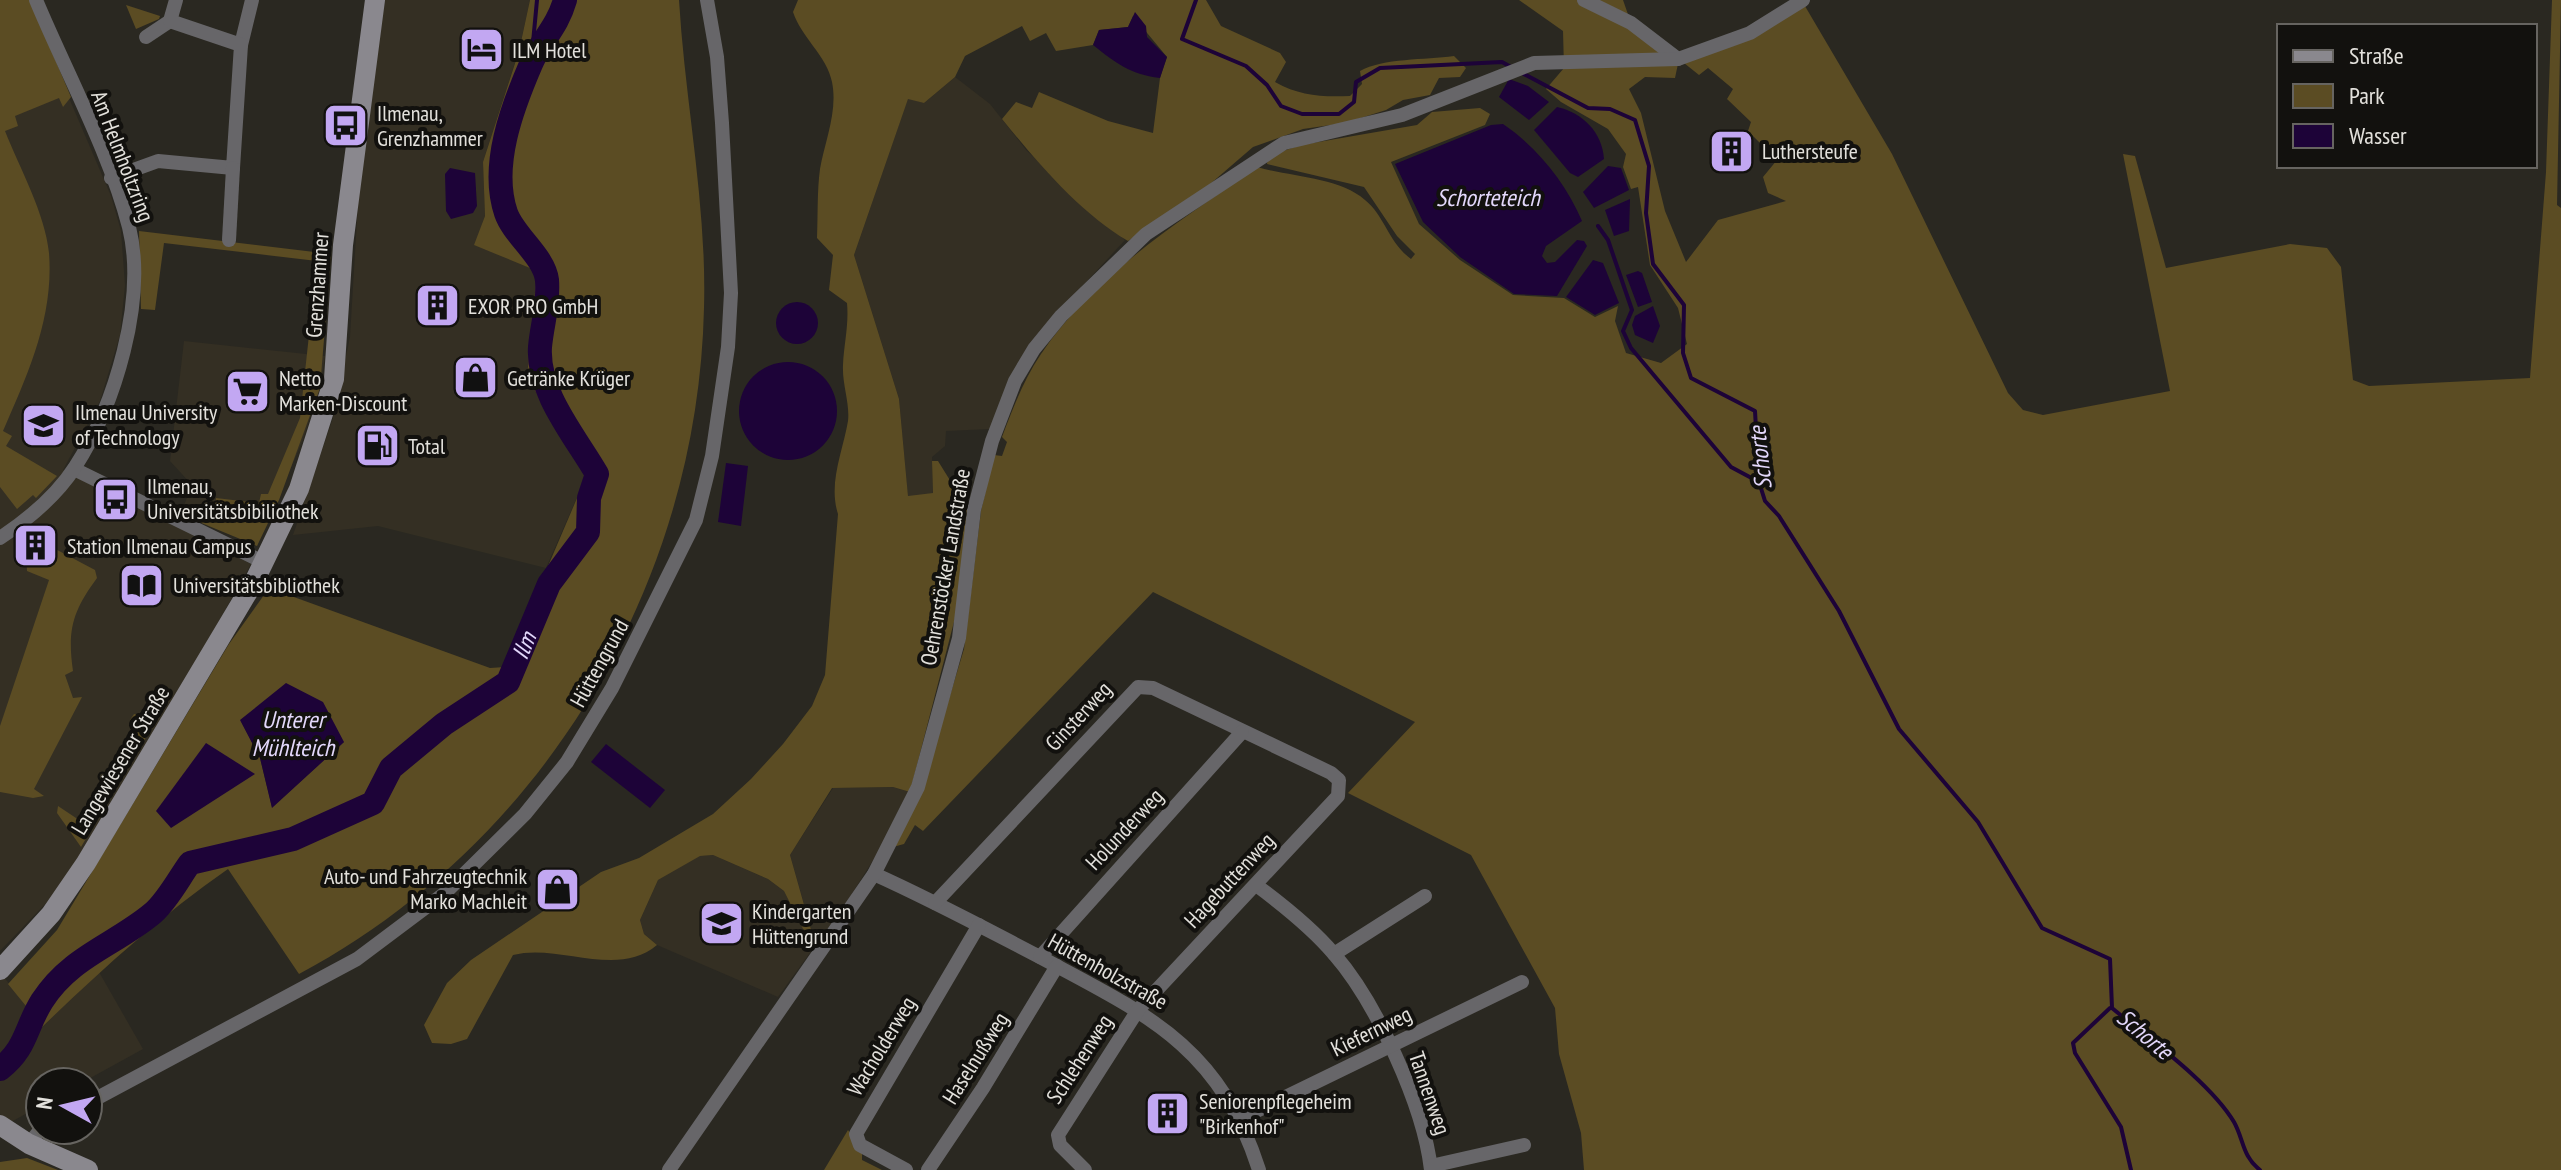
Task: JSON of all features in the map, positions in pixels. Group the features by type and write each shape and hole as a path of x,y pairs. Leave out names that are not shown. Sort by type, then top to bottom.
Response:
{"main road":[{"name":"Grenzhammer","path":"265,563 303,478 334,379 343,245 375,0"},
{"name":"Langewiesener Straße","path":"0,970 42,925 86,863 265,563"},
{"path":"0,1125 24,1133"},
{"path":"49,1146 88,1170"}],"street":[{"name":"Am Helmholtzring","path":"0,538 35,511 74,469 108,402 130,316 129,229 111,178 36,0"},
{"path":"146,37 170,21 176,0"},
{"path":"229,240 241,45 252,0"},
{"name":"Hüttengrund","path":"104,1094 357,959 445,893 525,814 567,762 612,688 696,520 712,456 728,347 731,293 722,123 717,57 707,0"},
{"path":"1584,0 1631,23 1678,59"},
{"name":"Oehrenstöcker Landstraße","path":"669,1170 874,874 918,787 959,638 974,510 982,475 1015,381 1034,349 1061,316 1146,234 1284,143 1402,115 1534,63 1678,59 1750,33 1803,0"},
{"path":"170,21 241,45"},
{"path":"111,178 158,161 233,168"},
{"path":"74,469 265,563"},
{"name":"Ginsterweg","path":"935,903 1138,687 1153,688 1336,776"},
{"name":"Holunderweg","path":"1040,957 1242,732"},
{"name":"Hagebuttenweg","path":"1138,1010 1338,796 1341,785 1336,776"},
{"name":"Hüttenholzstraße","path":"874,874 979,925 1138,1010 1198,1058 1240,1119 1259,1170"},
{"name":"Tannenweg","path":"1256,885 1334,954 1391,1047 1413,1103 1431,1168 1524,1145"},
{"path":"1334,954 1425,896"},
{"name":"Wacholderweg","path":"906,1170 860,1145 856,1134 979,925"},
{"name":"Haselnußweg","path":"928,1170 983,1088 1057,966"},
{"name":"Kiefernweg","path":"1240,1119 1522,982"},
{"name":"Schlehenweg","path":"1085,1170 1060,1145 1059,1131 1138,1010"}],"shaded area":[{"name":"Ilmenau University of Technology","path":"0,0 27,0 111,196 121,231 125,285 120,335 100,401 63,470 251,564 168,711 79,857 48,901 0,951"},
{"path":"385,0 530,0 519,50 483,162 485,216 475,245 537,271 527,377 586,477 546,568 378,526 293,535 333,418 350,337 359,186"},
{"path":"955,77 990,104 1027,151 1125,240 1074,295 990,429 946,431 945,446 932,457 933,494 908,497 899,399 854,255 908,98 924,103"},
{"path":"184,341 325,356 320,388 302,442 257,546 181,513 192,485 170,461"},
{"name":"Kindergarten Hüttengrund","path":"893,787 910,792 894,827 846,903 778,997 657,945 644,934 640,920 658,880 699,856 713,855 768,879 784,891 803,929 812,932 790,855 833,788"},
{"path":"0,972 30,1011 39,1030 99,972 143,1049 104,1070 104,1066 24,1066 24,1115 0,1128"}],"green space":[{"path":"0,0 30,0 71,97 63,107 59,98 15,116 18,126 5,131 43,222 49,253 49,277 37,345 3,431 12,436 6,446 57,476 36,498 33,495 17,509 0,487"},
{"path":"530,0 679,0 699,192 704,308 695,410 673,510 638,605 591,695 533,778 465,853 386,919 299,974 228,869 130,946 39,1030 30,1011 8,984 57,930 229,644 269,588 490,668 505,667 586,477 527,377 537,271 474,245 485,216 483,162 519,51","holes":["241,721 344,742 272,807 260,758"]},
{"path":"798,0 1206,0 1221,26 1280,53 1286,62 1275,82 1302,93 1320,96 1350,96 1362,84 1360,71 1380,64 1454,56 1466,68 1460,77 1439,78 1430,95 1403,100 1386,110 1345,123 1303,129 1253,147 1202,191 1128,241 1076,201 1002,119 1016,102 1032,108 1039,92 1108,121 1153,133 1160,78 1167,57 1133,16 1128,27 1099,30 1093,45 1056,51 1046,33 1030,41 1022,26 965,56 955,77 924,103 908,99 854,255 899,399 908,496 933,493 932,461 938,461 966,506 968,517 956,614 910,792 893,787 832,788 790,855 812,933 803,929 784,891 768,879 713,855 700,856 658,880 640,920 644,934 657,945 641,955 624,959 606,960 549,953 513,955 467,1039 451,1044 432,1043 424,1025 447,983 471,960 601,872 639,858 713,814 783,744 812,706 825,675 838,514 835,479 848,421 843,372 847,303 829,290 833,255 817,238 819,177 832,115 832,82 825,64 793,12"},
{"path":"1519,0 1623,0 1631,23 1678,59 1723,46 1802,1 1892,154 2008,393 2023,410 2043,415 2170,391 2123,154 2135,156 2166,268 2290,244 2327,248 2341,267 2353,380 2369,386 2530,378 2546,172 2552,0 2561,0 2557,205 2561,208 2561,1170 1584,1170 1581,1133 1559,1054 1555,1008 1471,855 1348,793 1415,722 1153,592 923,831 915,825 904,844 893,847 930,762 964,649 981,511 994,455 1002,456 1007,442 1002,437 1019,394 1041,354 1063,325 1140,251 1257,167 1328,182 1354,192 1372,206 1403,252 1411,259 1415,254 1397,236 1364,187 1267,164 1268,156 1301,145 1417,125 1432,112 1480,108 1490,114 1485,125 1391,162 1419,224 1460,260 1513,295 1564,298 1595,317 1618,306 1615,321 1626,353 1661,363 1687,344 1678,308 1650,265 1638,187 1631,189 1623,167 1626,154 1608,129 1561,102 1546,89 1564,68 1563,31","holes":["1679,59 1699,75 1708,68 1733,89 1727,99 1751,122 1748,131 1777,160 1763,177 1768,193 1786,201 1718,220 1686,262 1665,211 1641,113 1629,89 1645,77 1675,78"]},
{"path":"126,5 160,16 159,19 136,29"},
{"path":"139,231 331,254 320,388 279,500 257,546 199,522 207,504 215,505 216,498 259,503 261,494 268,494 300,418 317,261 164,243 155,310 141,309"},
{"path":"27,534 95,570 97,578 77,611 71,643 73,671 65,675 73,698 82,697 34,789 44,796 33,798 0,792 0,726 49,580 27,571 26,551 33,551 33,542 27,541"},
{"path":"134,714 158,717 81,847 57,813 58,806 85,824 139,725 130,720"},
{"path":"848,1130 862,1150 862,1160 882,1170 824,1170"},
{"path":"27,1158 58,1170 0,1170 0,1162"}],"water":[{"path":"1135,12 1146,26 1147,37 1167,57 1160,78 1124,67 1093,45 1099,30 1128,27"},
{"path":"1509,79 1528,86 1549,102 1529,120 1499,97"},
{"path":"1557,107 1575,114 1590,125 1602,149 1604,159 1578,177 1570,173 1534,130"},
{"name":"Schorteteich","path":"1503,124 1549,167 1568,193 1582,221 1546,246 1542,256 1547,263 1555,262 1577,240 1584,241 1587,246 1557,296 1514,294 1460,257 1423,222 1395,164 1491,125"},
{"path":"1608,166 1621,168 1629,190 1594,208 1583,192"},
{"path":"450,168 475,173 477,206 473,213 451,219 446,211 445,174"},
{"path":"1630,199 1629,231 1614,236 1605,210"},
{"path":"1593,260 1603,263 1619,303 1595,315 1566,297"},
{"path":"1638,271 1642,273 1652,302 1638,307 1626,275"},
{"path":"797,302 812,308 818,323 812,338 797,344 782,338 776,323 782,308"},
{"path":"1653,306 1660,326 1653,343 1635,335 1632,325 1635,316"},
{"path":"788,362 807,366 823,376 833,392 837,411 833,430 823,446 807,456 788,460 769,456 753,446 743,430 739,411 743,392 753,376 769,366"},
{"path":"726,463 748,466 741,526 718,522"},
{"name":"Unterer Mühlteich","path":"286,683 323,702 344,742 272,808 260,758 240,720"},
{"path":"206,743 255,774 171,828 156,811"},
{"path":"606,744 665,790 650,808 591,762"}],"waterway":[{"path":"531,64 537,0"},
{"name":"Ilm","path":"0,1069 16,1053 36,1011 54,986 80,962 153,913 190,863 293,839 373,803 391,768 444,724 508,682 549,584 588,532 589,498 597,474 559,413 545,380 540,347 547,280 545,271 506,213 500,176 505,137 517,99 535,56 565,0"},
{"name":"Schorte","path":"1196,0 1182,39 1246,66 1267,85 1281,106 1302,114 1339,114 1354,102 1356,82 1380,68 1502,62 1511,67"},
{"name":"Schorte","path":"1522,73 1588,108 1610,109 1635,120 1649,166 1646,213 1653,264 1684,305 1683,353 1691,378 1755,411 1759,482 1765,501 1779,516 1839,611 1899,729 1978,822 2042,928 2110,959 2112,1008 2178,1061 2210,1092 2234,1122 2246,1153 2260,1170"},
{"path":"1598,226 1608,240 1632,310 1623,331 1631,348 1731,467 1759,482"},
{"path":"2110,1008 2073,1043 2075,1053 2121,1127 2131,1170"}],"place":[{"name":"ILM Hotel","path":"481,50"},
{"name":"Ilmenau, Grenzhammer","path":"346,126"},
{"name":"Luthersteufe","path":"1731,151"},
{"name":"EXOR PRO GmbH","path":"437,306"},
{"name":"Getränke Krüger","path":"476,378"},
{"name":"Netto Marken-Discount","path":"248,391"},
{"name":"Ilmenau University of Technology","path":"44,425"},
{"name":"Total","path":"377,446"},
{"name":"Ilmenau, Universitätsbibiliothek","path":"116,499"},
{"name":"Station Ilmenau Campus","path":"36,546"},
{"name":"Universitätsbibliothek","path":"142,585"},
{"name":"Auto- und Fahrzeugtechnik Marko Machleit","path":"558,889"},
{"name":"Kindergarten Hüttengrund","path":"721,924"},
{"name":"Seniorenpflegeheim \"Birkenhof\"","path":"1168,1114"}]}
